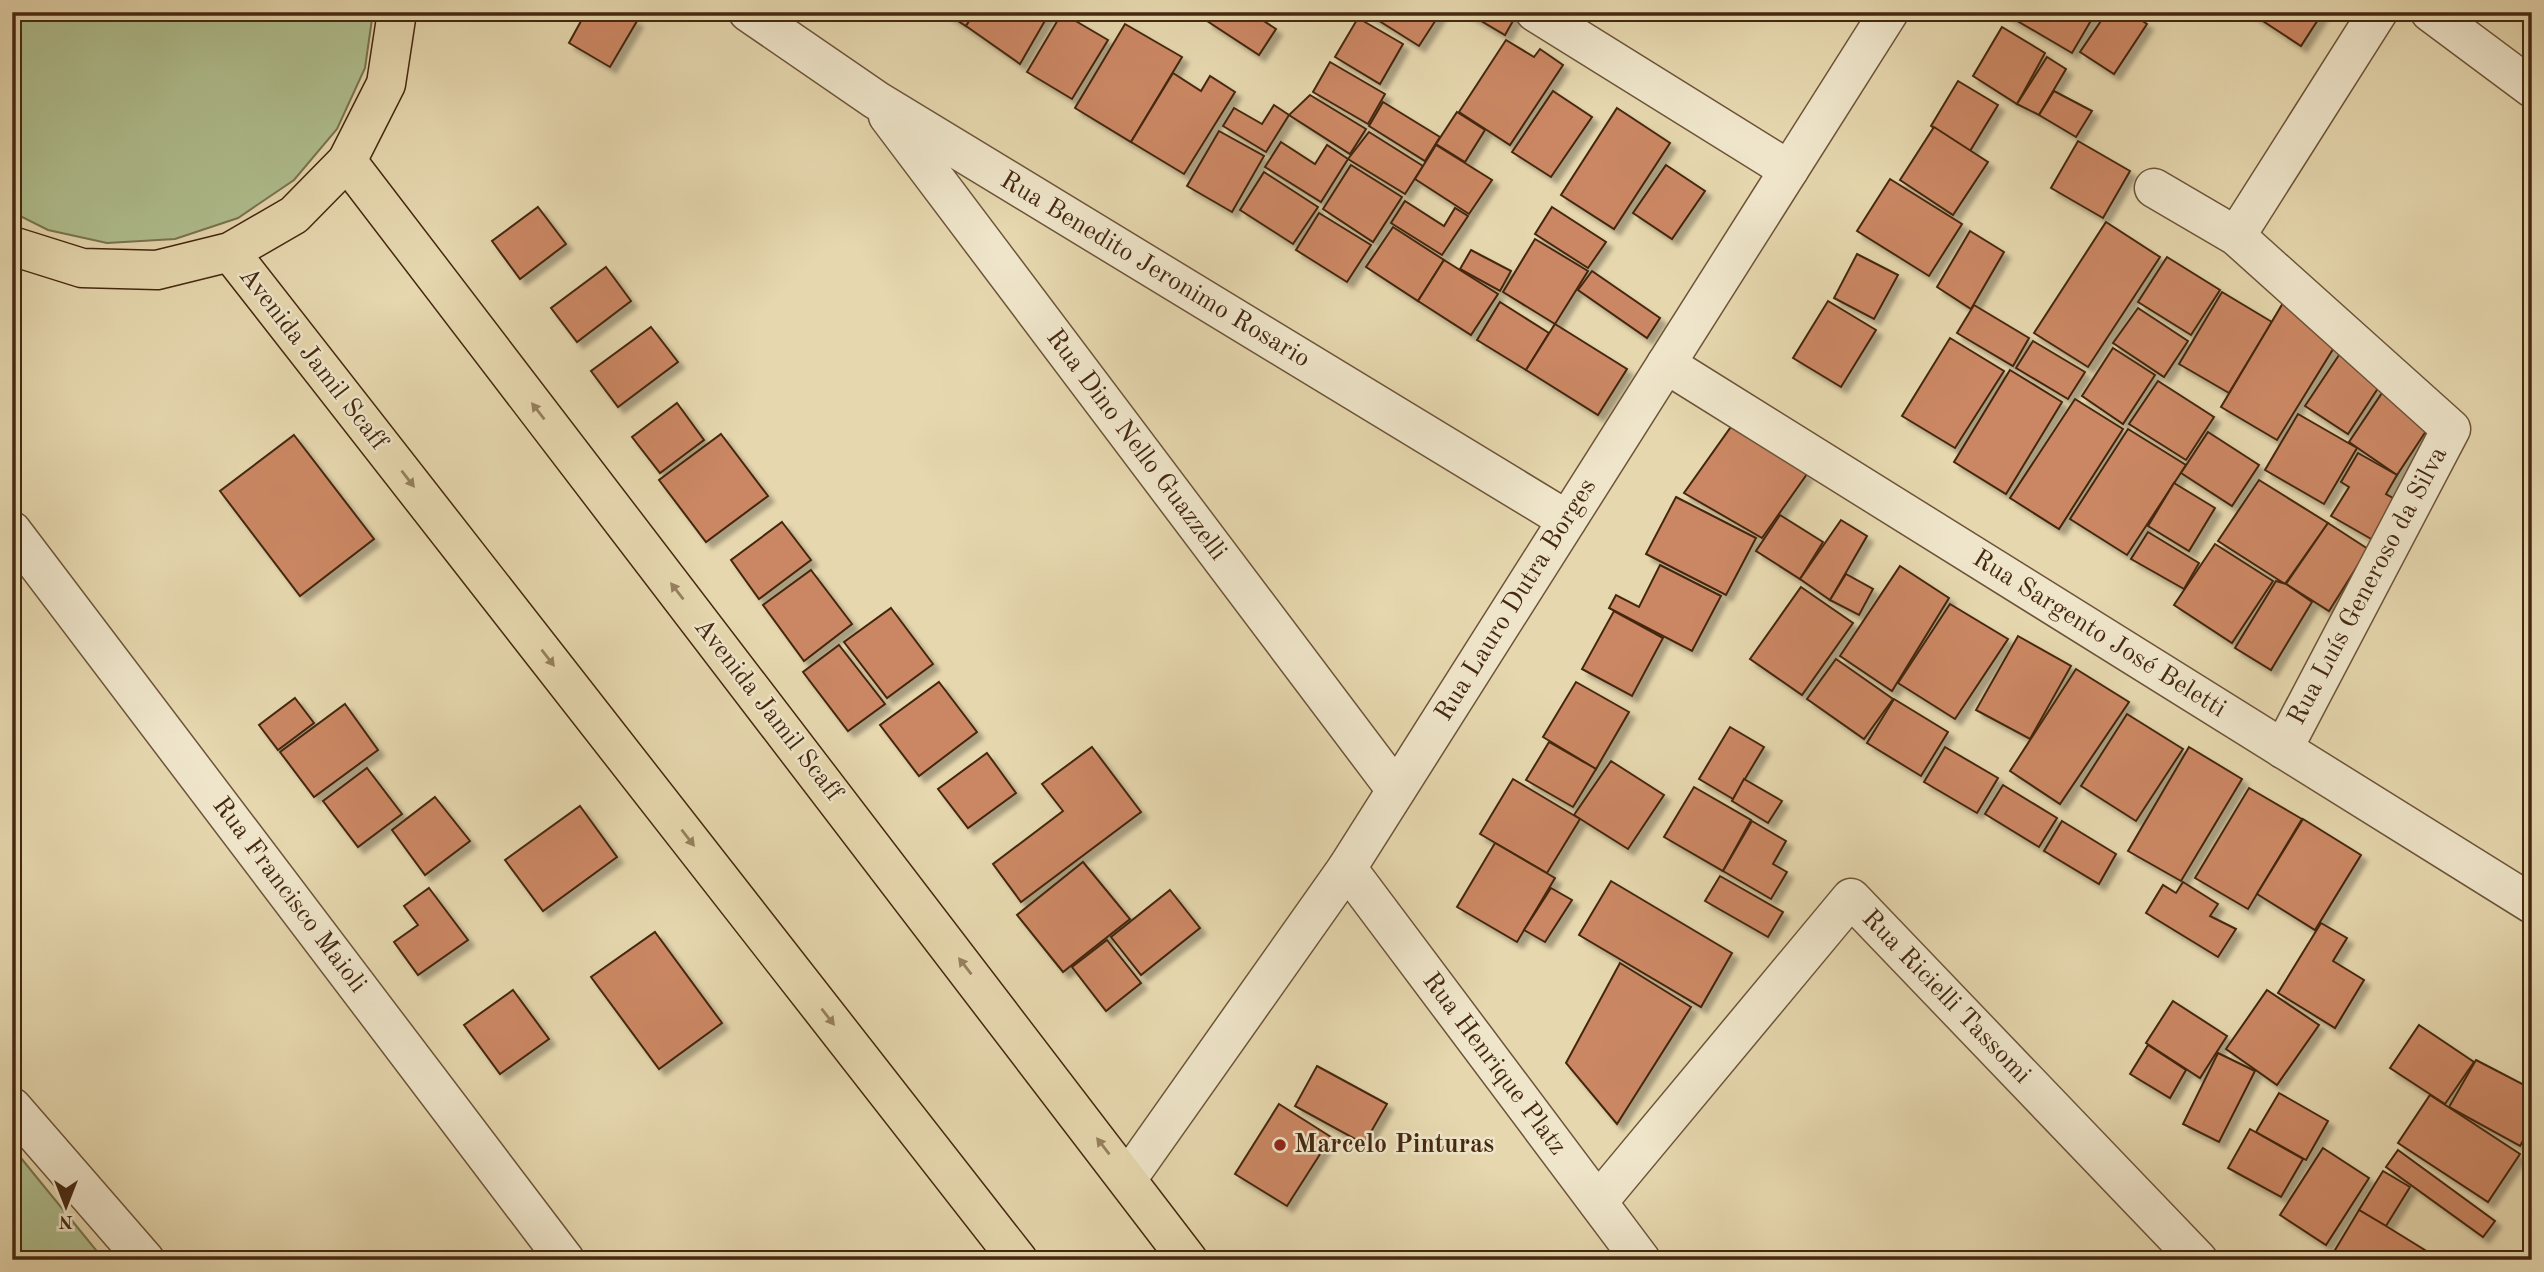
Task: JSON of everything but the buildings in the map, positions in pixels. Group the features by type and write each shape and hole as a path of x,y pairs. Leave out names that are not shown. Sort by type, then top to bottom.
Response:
{"main road":[{"path":"12,246 82,268 157,270 230,252 294,215 347,162 386,84 397,12"},
{"name":"Avenida Jamil Scaff","path":"347,162 1128,1178 1188,1260"},
{"name":"Avenida Jamil Scaff","path":"230,252 1018,1260"}],"street":[{"name":"Rua Benedito Jeronimo Rosario","path":"748,12 876,100 1567,520"},
{"path":"1535,12 1789,170"},
{"name":"Rua Lauro Dutra Borges","path":"1128,1178 1347,867 1889,12"},
{"path":"2236,236 2378,12"},
{"path":"2430,12 2532,88"},
{"name":"Rua Dino Nello Guazzelli","path":"876,100 1396,790"},
{"name":"Rua Luís Generoso da Silva","path":"2154,188 2236,236 2451,429 2283,749"},
{"name":"Rua Sargento José Beletti","path":"1666,364 2532,904"},
{"name":"Rua Francisco Maioli","path":"12,531 565,1260"},
{"name":"Rua Henrique Platz","path":"1347,867 1641,1260"},
{"name":"Rua Ricielli Tassomi","path":"1598,1202 1850,898 2198,1260"},
{"path":"12,1107 145,1260"}],"green space":[{"path":"12,12 373,12 365,68 337,129 294,180 238,218 175,239 107,243 48,230 12,212"},
{"path":"12,1147 104,1260 12,1260"}],"place":[{"name":"Marcelo Pinturas","path":"1280,1145"}]}
